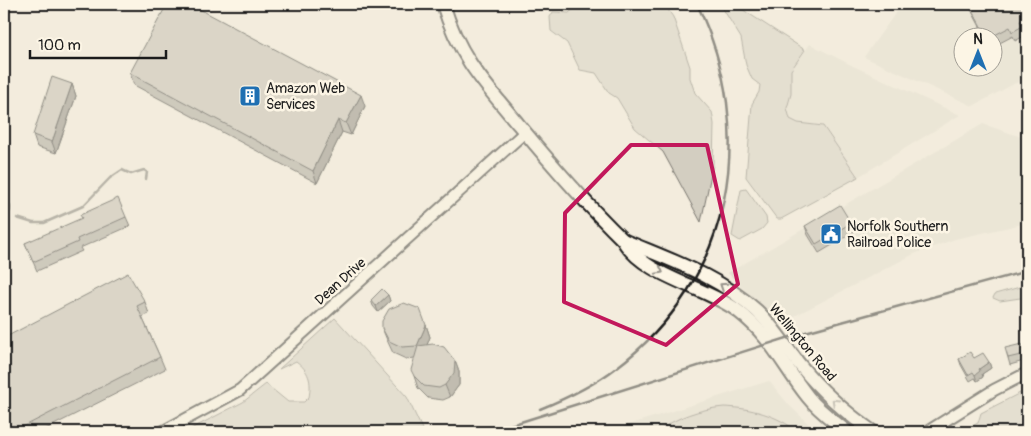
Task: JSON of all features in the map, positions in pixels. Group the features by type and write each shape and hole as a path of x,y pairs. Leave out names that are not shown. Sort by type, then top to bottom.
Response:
{"main road":[{"name":"Wellington Road","path":"443,4 451,31 472,68 593,210 624,240 630,252 645,263 726,303 749,320 772,343 816,406 847,432"},
{"name":"Wellington Road","path":"624,240 698,271 743,299 767,322 817,384 836,403 873,432"}],"street":[{"name":"Dean Drive","path":"162,432 240,390 525,132"},
{"path":"927,432 994,390 1027,373"}],"highlighted area":[{"path":"631,145 707,145 738,284 666,345 564,302 565,213"}],"shaded area":[{"path":"579,4 664,4 673,17 690,67 690,78 695,93 712,112 714,124 713,165 701,222 663,152 635,128 617,98 609,93 596,73 580,70 567,43 551,31 550,17 553,12 569,13"},
{"path":"720,4 734,4 805,50 791,70 791,94 787,108 790,119 798,123 823,126 858,177 781,219 777,219 746,177 752,104 759,92 760,85 752,79 746,65 741,38"},
{"path":"902,4 1027,4 1027,77 973,106 864,57"},
{"path":"810,44 960,115 858,177 823,126 798,123 790,119 787,108 791,94 791,70"},
{"path":"983,124 1027,139 1027,223 955,239 914,254 779,324 728,273"},
{"path":"746,189 766,217 767,223 762,229 740,241 732,236 741,190"},
{"path":"1027,285 1027,297 1000,301 993,298 995,294"},
{"path":"335,318 407,397 422,429 415,432 185,432 243,402 266,384 288,402 304,402 309,397 310,381 304,369 296,361 279,369"},
{"path":"769,381 789,405 817,432 605,432"},
{"path":"1020,393 1027,402 1027,432 970,432 968,428 978,423 981,413"},
{"path":"724,407 744,409 772,417 798,432 657,432 672,422 689,415"}],"building":[{"name":"Amazon Web Services","path":"167,4 190,4 361,95 346,123 338,120 313,171 130,73"},
{"path":"969,4 1027,4 1027,18 1020,21 1023,26 1012,32 1010,27 1004,30 1004,28 982,28"},
{"path":"52,77 72,84 52,142 33,135"},
{"path":"118,198 126,217 77,239 78,242 33,262 25,243 82,218 80,215"},
{"path":"840,205 851,223 816,244 805,226"},
{"path":"128,273 145,302 137,306 160,357 13,432 4,432 4,338"},
{"path":"382,289 388,295 376,306 371,300"},
{"path":"404,303 420,309 426,325 417,346 402,347 389,341 382,328 382,321 389,309"},
{"path":"433,344 444,347 455,361 454,373 445,385 439,388 424,386 411,370 418,346"},
{"path":"1022,344 1025,354 1008,358 1005,348"},
{"path":"970,352 974,358 983,353 989,362 979,369 980,371 975,375 973,372 968,375 959,359"}],"waterway":[{"path":"17,218 33,223 44,223 83,206 110,178 122,170 131,174 144,170 147,172 146,179"}],"railway":[{"path":"540,409 580,391 598,380 616,368 656,332 687,292 709,248 724,201 729,152 727,102 716,53 697,4"},
{"path":"489,432 809,331 1027,271"}],"place":[{"name":"Amazon Web Services","path":"250,96"},
{"name":"Norfolk Southern Railroad Police","path":"831,234"}]}
